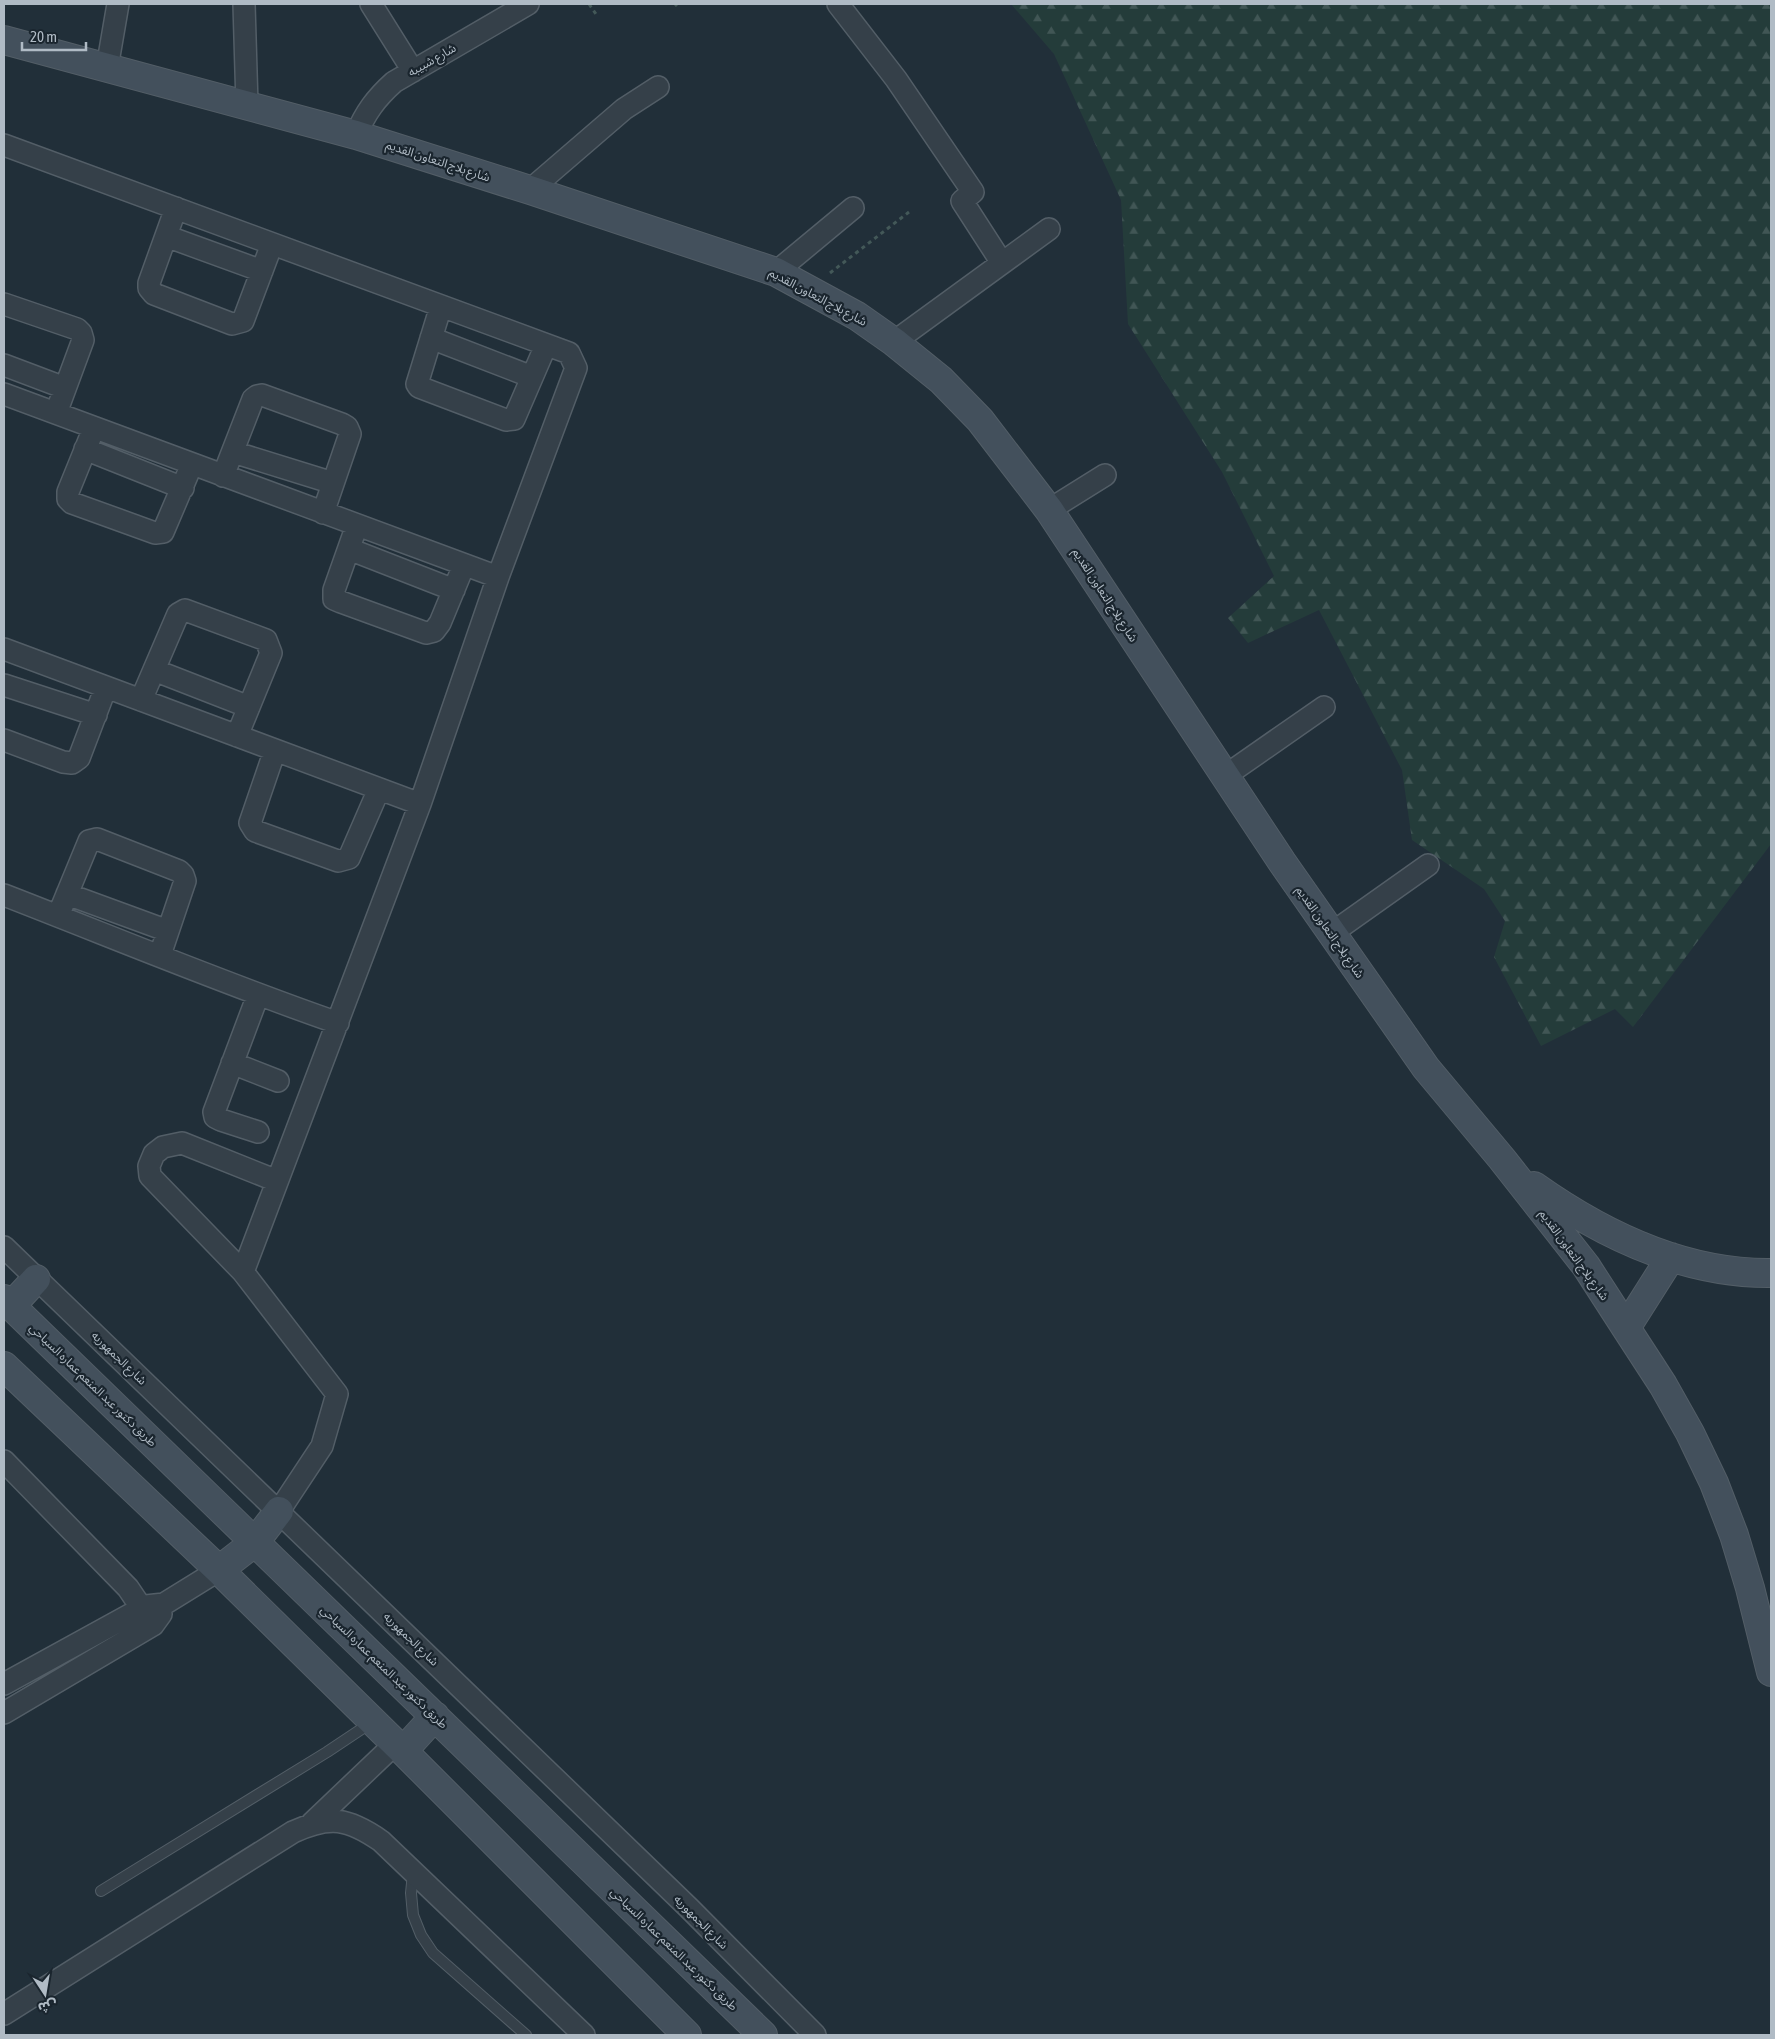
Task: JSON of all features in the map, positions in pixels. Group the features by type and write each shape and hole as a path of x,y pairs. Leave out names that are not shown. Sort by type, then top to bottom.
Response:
{"street":[{"path":"107,68 118,4"},
{"path":"244,4 248,106"},
{"path":"371,4 413,71"},
{"name":"شارع شبيبه","path":"356,135 365,114 378,96 394,82 528,4"},
{"path":"838,4 896,79 973,192 962,201 1002,263"},
{"name":"شارع بلاج التعاون القديم","path":"4,40 356,135 530,190 776,272 857,316 894,342 941,380 980,420 1049,510 1225,776 1426,1068 1502,1159 1586,1266 1663,1385 1690,1433 1714,1483 1734,1535 1750,1588 1771,1672"},
{"path":"530,190 624,109 658,87"},
{"path":"5,149 176,208 569,353 576,368 498,577 420,804 243,1272"},
{"path":"176,208 149,283 149,288 154,294 232,324 243,321 272,244"},
{"path":"776,272 853,208"},
{"path":"894,342 1049,229"},
{"path":"166,236 262,270"},
{"path":"4,304 81,333 83,340 56,413"},
{"path":"441,306 416,381 419,387 506,420 512,420 546,345"},
{"path":"431,338 532,377"},
{"path":"4,365 65,388"},
{"path":"4,394 498,577"},
{"path":"224,476 253,400 257,396 262,395 342,424 347,427 350,434 323,513"},
{"path":"94,428 68,492 68,499 72,503 155,533 163,532 192,464"},
{"path":"85,449 183,488"},
{"path":"233,452 333,483"},
{"path":"1049,510 1105,475"},
{"path":"358,525 334,590 334,599 341,602 426,633 434,631 440,623 464,565"},
{"path":"349,549 454,590"},
{"path":"141,700 181,610 266,640 271,653 237,736"},
{"path":"4,651 420,804"},
{"path":"154,670 249,707"},
{"path":"4,685 96,715"},
{"path":"4,740 62,762 72,763 79,758 106,687"},
{"path":"1225,776 1324,707"},
{"path":"275,750 250,823 254,831 338,861 349,858 379,789"},
{"path":"58,916 88,841 97,840 179,871 185,881 160,955"},
{"path":"1332,933 1428,865"},
{"path":"67,894 168,931"},
{"path":"4,895 258,995 338,1023"},
{"path":"258,995 214,1112 215,1117 258,1132"},
{"path":"232,1062 278,1081"},
{"path":"4,1713 147,1616 151,1604 164,1604 219,1570 255,1542 279,1511 322,1446 338,1394 243,1272 150,1176 149,1166 154,1154 163,1147 182,1143 277,1181"},
{"path":"1502,1159 1533,1186 1567,1210 1641,1247 1721,1269 1771,1273"},
{"name":"شارع الجمهوريه","path":"4,1247 689,1908 815,2035"},
{"path":"1626,1328 1670,1256"},
{"path":"7,1302 36,1279"},
{"name":"طريق دكتور عبد المنعم عماره السياحي","path":"7,1302 763,2035"},
{"path":"4,1366 219,1570 400,1747 687,2035"},
{"path":"4,1461 128,1588 147,1616"},
{"path":"4,1684 147,1616"},
{"path":"4,2014 293,1832 312,1823 435,1716"},
{"path":"312,1823 336,1821 361,1827 381,1841 584,2035"}],"lane":[{"path":"102,1891 327,1752 373,1721"},
{"path":"413,1872 411,1893 413,1914 421,1935 433,1953 526,2035"}],"path":[{"path":"589,4 598,16"},
{"path":"808,290 909,212"}],"green space":[{"path":"1011,4 1771,4 1771,844 1633,1027 1615,1009 1541,1046 1494,957 1505,921 1484,889 1412,840 1402,770 1319,610 1248,643 1228,618 1274,576 1222,472 1128,324 1121,200 1054,54"}]}
